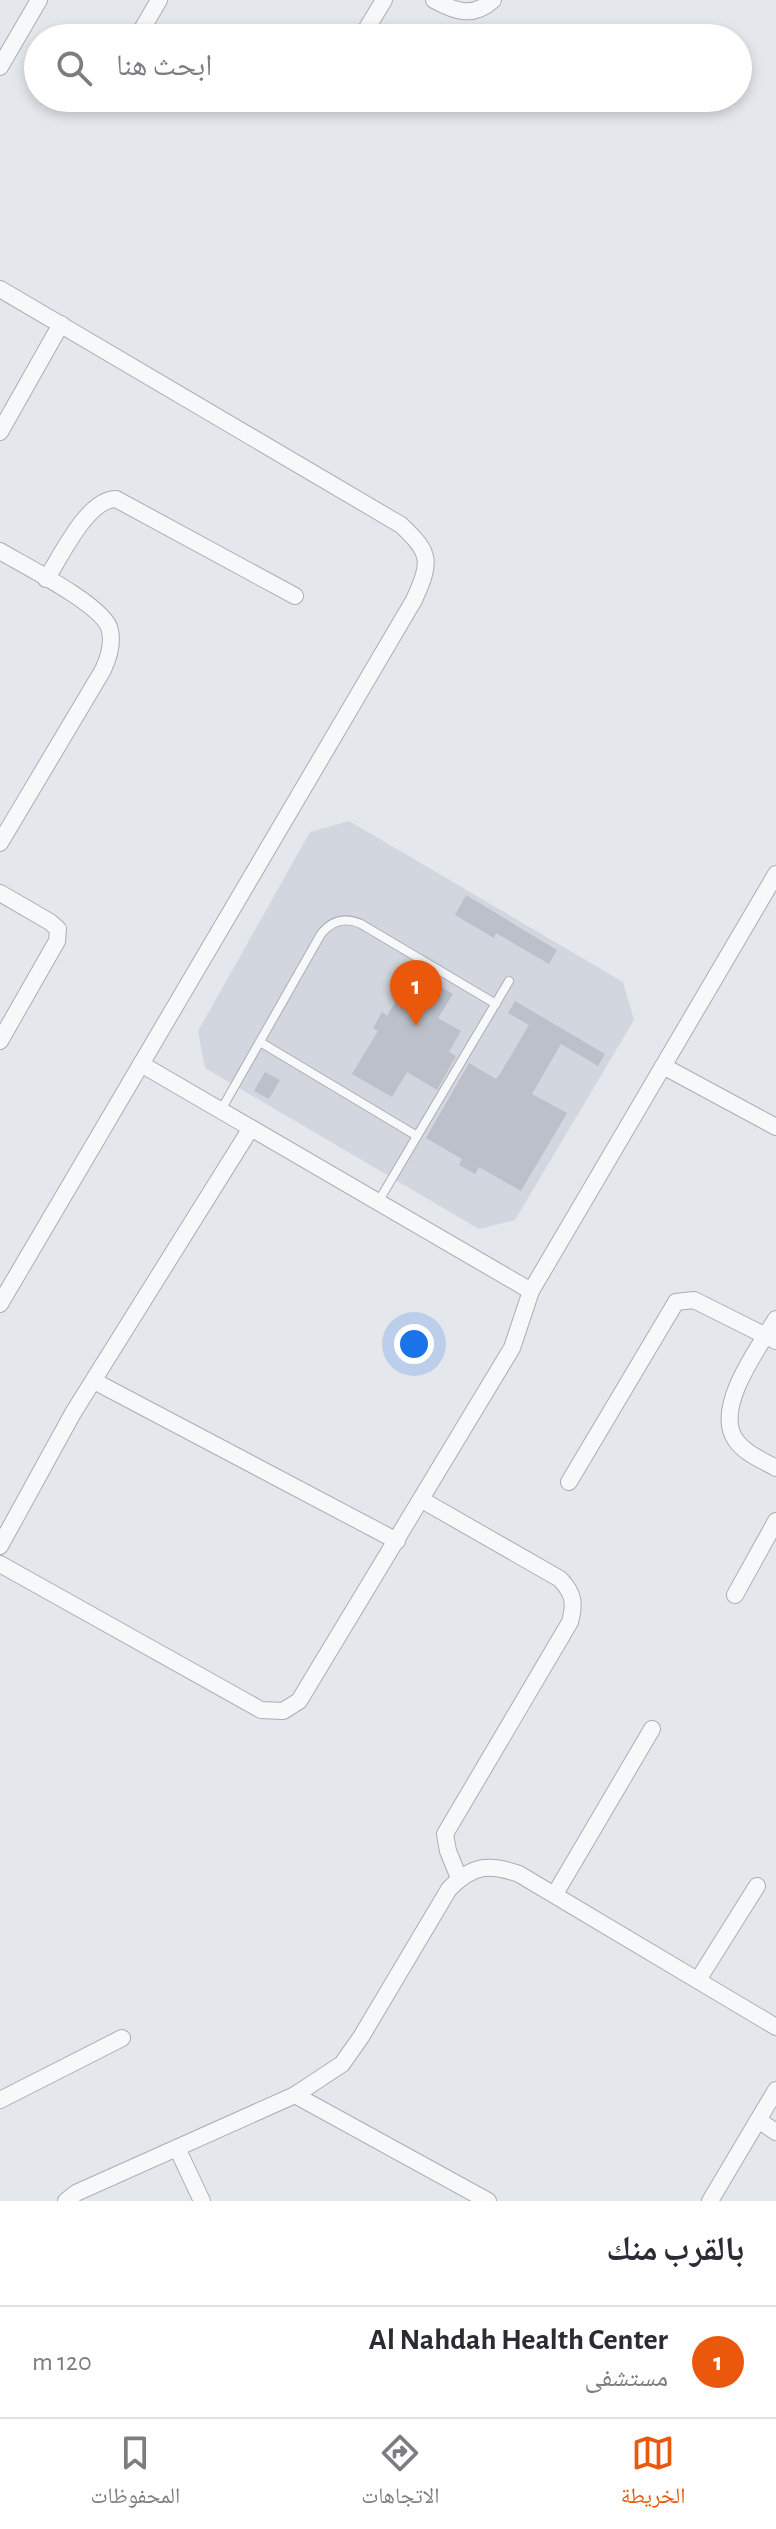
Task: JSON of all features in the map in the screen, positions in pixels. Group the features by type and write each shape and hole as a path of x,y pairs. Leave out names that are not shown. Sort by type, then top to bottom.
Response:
{"street":[{"path":"25,24 39,0"},
{"path":"145,24 159,0"},
{"path":"369,24 384,0"},
{"path":"434,0 460,13 469,13 493,0"},
{"path":"0,67 24,26"},
{"path":"0,289 401,525 420,542 426,557 427,572 414,600 0,1304"},
{"path":"0,432 61,324"},
{"path":"46,579 88,513 98,504 116,499 295,596"},
{"path":"0,551 87,604 102,617 109,627 110,655 0,843"},
{"path":"0,1564 261,1710 283,1711 299,1701 512,1348 531,1291 776,874"},
{"path":"0,893 58,929 57,941 0,1041"},
{"path":"141,1064 531,1291"},
{"path":"663,1066 776,1127"},
{"path":"0,1546 73,1413 251,1128"},
{"path":"569,1482 676,1302 694,1300 771,1338"},
{"path":"776,1319 771,1338 735,1392 730,1405 730,1421 736,1441 776,1468"},
{"path":"94,1381 397,1541"},
{"path":"422,1500 560,1579 571,1591 575,1605 570,1622 445,1834 459,1878"},
{"path":"735,1595 776,1521"},
{"path":"555,1894 652,1729"},
{"path":"66,2201 76,2193 295,2095 342,2064 439,1903 459,1878 485,1867 498,1866 519,1874 776,2027"},
{"path":"698,1980 757,1886"},
{"path":"0,2100 122,2038"},
{"path":"710,2201 776,2090"},
{"path":"295,2095 488,2201"},
{"path":"758,2120 776,2132"},
{"path":"177,2148 202,2201"}],"lane":[{"path":"221,1110 321,934 335,922 344,920 361,924 496,1004"},
{"path":"378,1202 509,981"},
{"path":"260,1042 417,1136"}],"shaded area":[{"path":"349,821 623,982 634,1020 515,1220 479,1229 205,1068 198,1031 310,832"}],"building":[{"path":"466,895 557,950 549,964 496,933 494,938 455,915"},
{"path":"414,971 453,994 438,1018 461,1031 449,1052 456,1056 437,1090 407,1072 392,1097 352,1074 378,1031 373,1028 382,1012 387,1016"},
{"path":"515,1001 605,1054 598,1066 561,1044 532,1094 567,1113 521,1191 479,1167 475,1174 459,1165 462,1159 426,1138 469,1063 496,1079 500,1074 529,1025 508,1013"},
{"path":"265,1072 280,1080 269,1099 254,1091"}],"place":[{"name":"Al Nahdah Health Center","path":"416,1026"}]}
